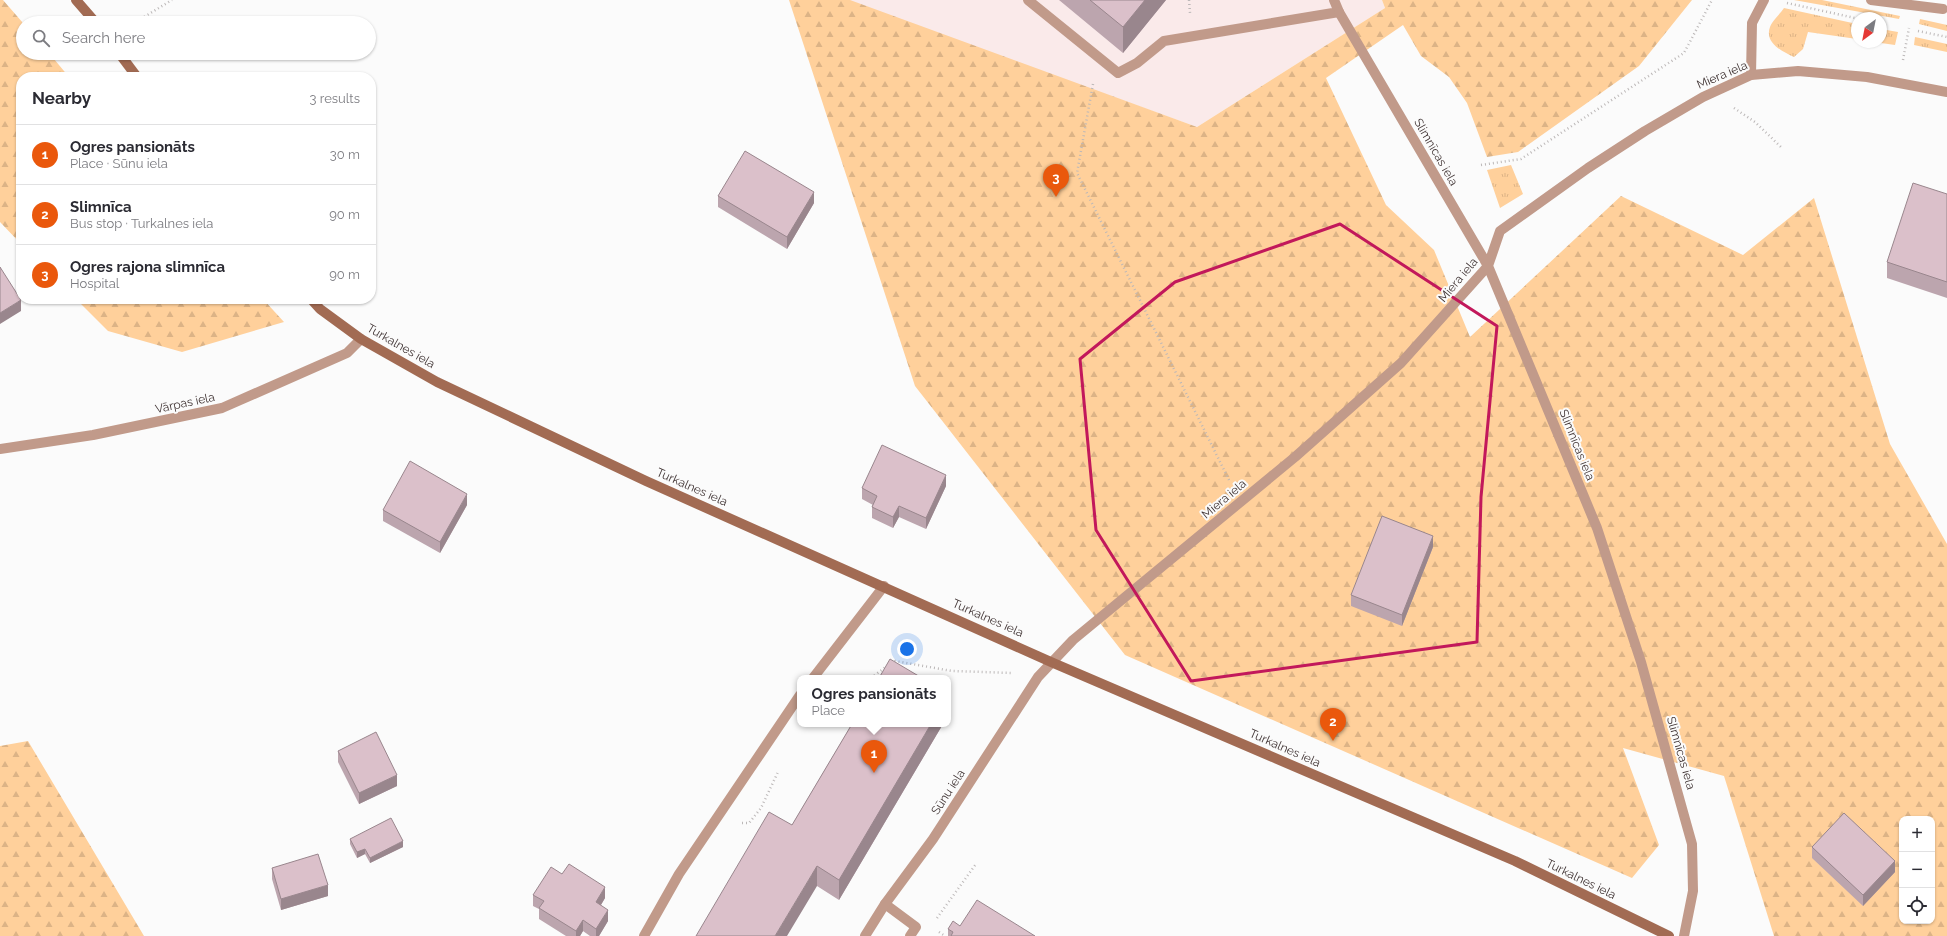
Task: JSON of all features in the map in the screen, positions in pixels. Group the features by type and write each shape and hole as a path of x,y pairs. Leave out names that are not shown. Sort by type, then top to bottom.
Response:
{"main road":[{"path":"76,0 90,16"},
{"path":"124,60 133,72"},
{"name":"Turkalnes iela","path":"316,304 320,309 361,339 436,382 639,477 1052,662 1515,861 1668,936"}],"street":[{"path":"1028,0 1118,73 1137,63 1164,41 1339,12"},
{"name":"Slimnīcas iela","path":"1334,0 1339,12 1488,266 1597,528 1641,662 1692,844 1693,890 1684,936"},
{"path":"1752,75 1752,23 1764,0"},
{"path":"1871,0 1943,9"},
{"name":"Miera iela","path":"1052,662 1073,640 1294,457 1401,363 1488,266 1500,231 1588,168 1645,131 1703,97 1752,75 1798,71 1867,77 1947,92"},
{"name":"Vārpas iela","path":"0,449 93,435 222,408 348,353 361,339"},
{"path":"815,675 884,586"},
{"name":"Sūnu iela","path":"865,936 885,904 933,839 1038,677 1052,662"},
{"path":"644,936 679,874 797,699"},
{"path":"885,904 916,928 910,936"}],"path":[{"path":"146,16 172,0"},
{"path":"1481,165 1521,159 1684,53 1712,0"},
{"path":"1781,2 1851,17"},
{"path":"1904,48 1907,35"},
{"path":"1100,58 1077,173 1233,487"},
{"path":"1732,107 1755,122 1781,147"},
{"path":"875,675 894,661 952,672 1014,673"},
{"path":"936,920 976,864"}],"highlighted area":[{"path":"1340,224 1497,326 1481,497 1477,642 1191,681 1096,530 1080,359 1175,282"}],"shaded area":[{"path":"844,0 1382,0 1385,8 1197,127"}],"green space":[{"path":"0,0 3,0 17,16 16,60 55,60 65,72 16,72 16,239 0,222"},
{"path":"789,0 850,0 1197,127 1385,8 1382,0 1692,0 1639,66 1518,152 1487,157 1467,103 1449,77 1421,56 1403,25 1326,78 1386,205 1434,250 1470,337 1621,196 1743,255 1814,198 1890,444 1947,544 1947,936 1774,936 1724,776 1623,748 1659,845 1632,878 1125,655 915,386"},
{"path":"1794,0 1822,0 1880,12 1860,12"},
{"path":"1784,8 1851,23 1851,38 1808,32 1803,49 1794,57 1780,50 1772,42 1769,33 1770,27"},
{"path":"1887,13 1900,16 1899,19 1887,17"},
{"path":"1920,19 1947,25 1947,31 1919,24"},
{"path":"1887,30 1898,32 1895,45 1887,44"},
{"path":"1915,37 1947,44 1947,52 1914,45"},
{"path":"1511,165 1523,194 1500,208 1487,170"},
{"path":"81,304 268,304 284,322 182,352 108,331"},
{"path":"28,741 144,936 0,936 0,746"}],"building":[{"path":"1090,0 1145,0 1123,27"},
{"path":"745,151 814,192 787,237 718,196"},
{"path":"1913,183 1947,194 1947,282 1887,262"},
{"path":"0,267 16,292 16,303 0,313"},
{"path":"882,445 946,475 926,518 899,506 893,517 872,507 877,496 862,488"},
{"path":"410,461 467,494 440,542 383,510"},
{"path":"1382,516 1433,536 1402,615 1351,595"},
{"path":"890,659 917,675 881,675"},
{"path":"850,727 929,727 839,880 817,866 775,936 696,936 769,812 792,825"},
{"path":"376,732 397,775 359,793 338,751"},
{"path":"1844,813 1895,861 1863,895 1812,847"},
{"path":"391,818 403,841 370,858 365,849 357,852 350,839"},
{"path":"318,854 328,885 281,899 272,868"},
{"path":"569,864 605,887 596,902 608,910 596,929 583,920 576,931 539,908 544,901 533,895 551,867 562,874"},
{"path":"977,900 1035,936 951,936 953,932 948,929 953,921 960,926"}],"place":[{"name":"Ogres rajona slimnīca","path":"1056,197"},
{"name":"Slimnīca","path":"1333,741"},
{"name":"Ogres pansionāts","path":"874,773"}]}
